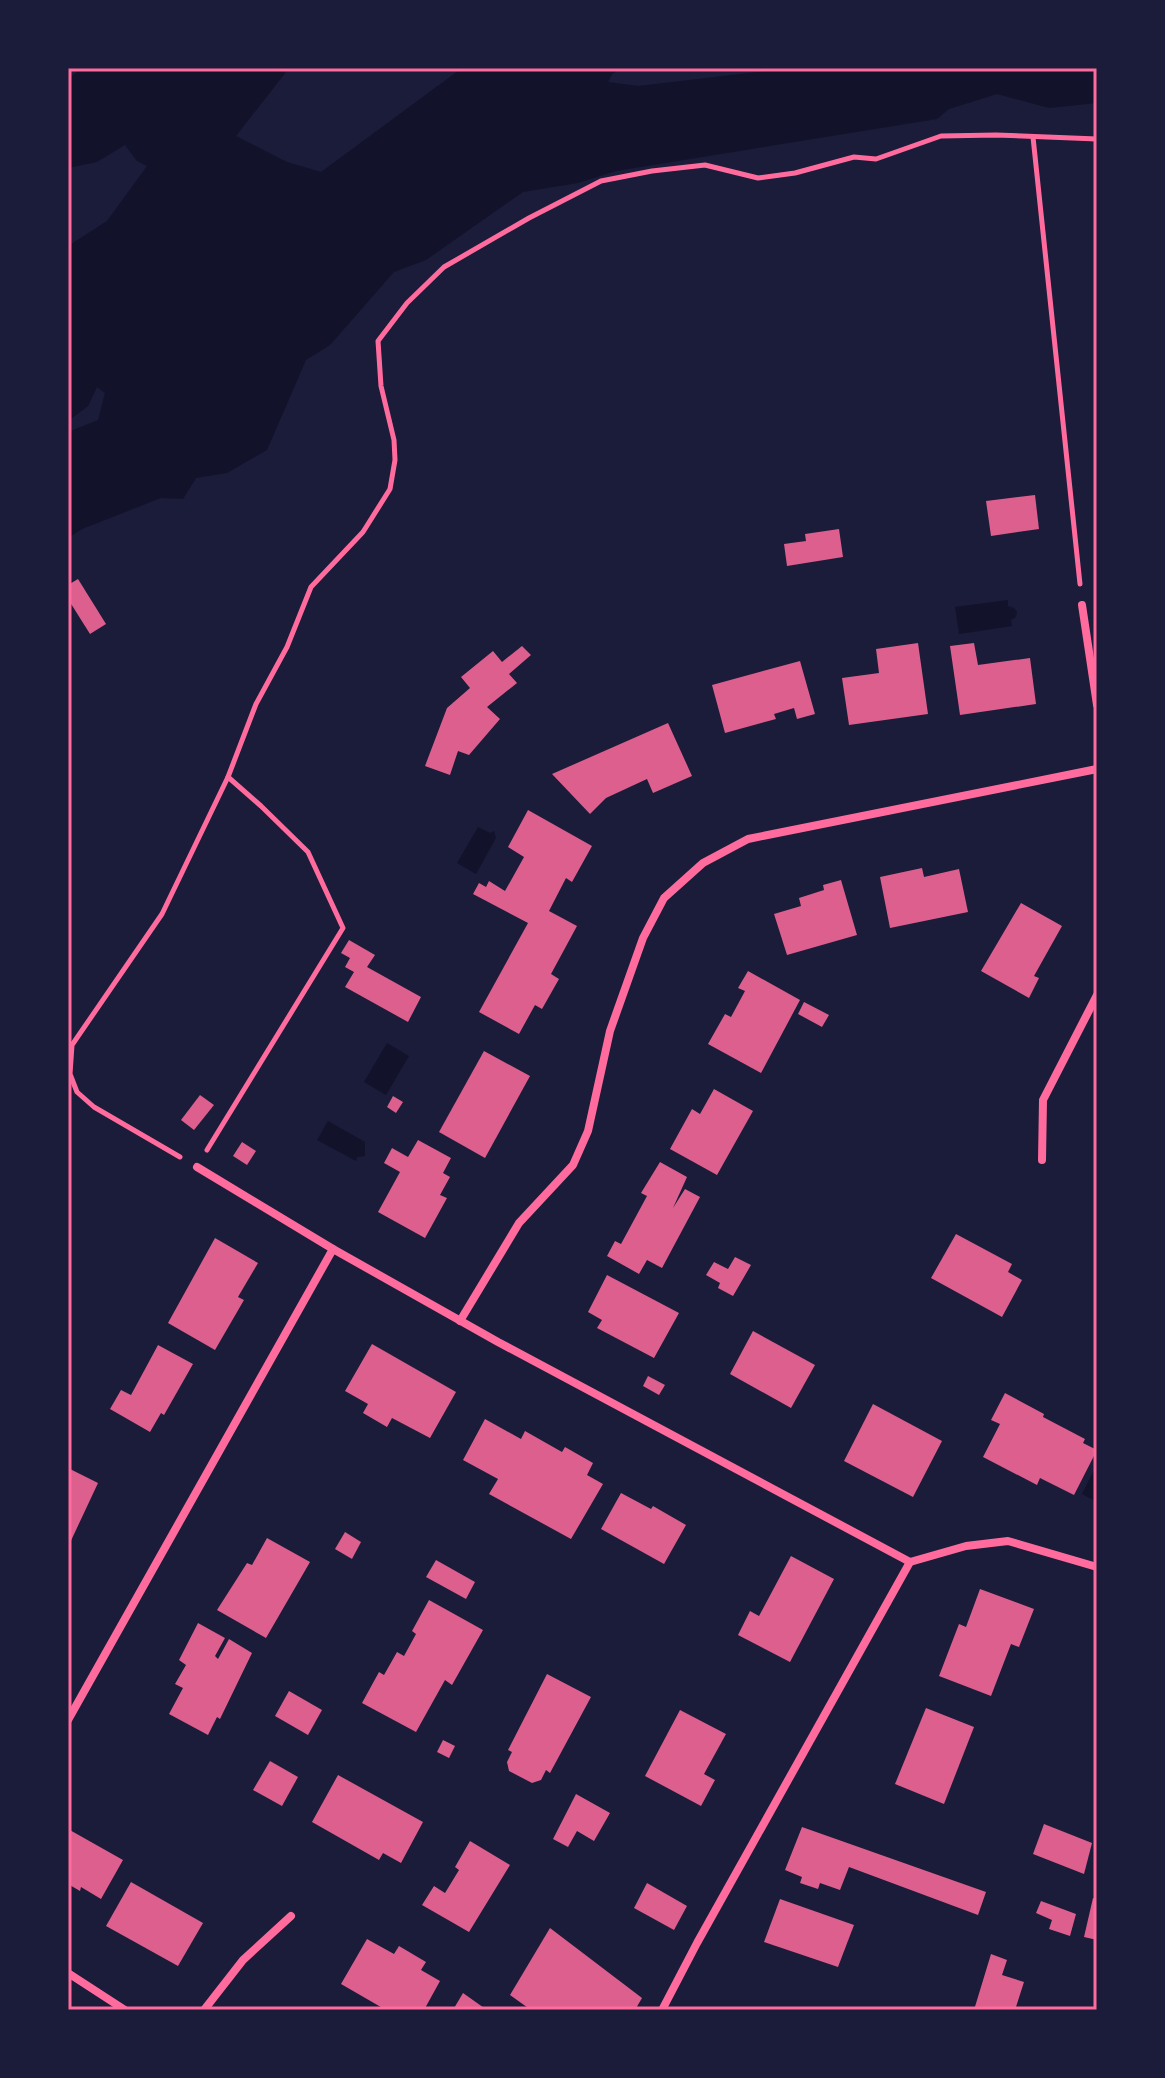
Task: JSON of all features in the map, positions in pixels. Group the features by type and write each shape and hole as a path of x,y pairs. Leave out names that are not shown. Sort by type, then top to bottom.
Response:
{"street":[{"path":"1082,605 1097,705"},
{"path":"460,1321 519,1223 573,1165 588,1131 610,1031 643,938 664,898 703,863 748,839 1097,769"},
{"path":"1042,1160 1043,1100 1097,995"},
{"path":"197,1167 460,1321 910,1562 966,1546 1008,1541 1097,1567"},
{"path":"68,1720 333,1249"},
{"path":"662,2010 704,1929 910,1562"},
{"path":"204,2010 243,1960 291,1916"},
{"path":"68,1973 125,2010"}],"path":[{"path":"228,777 308,852 343,928 197,1167 94,1107 77,1092 70,1074 72,1045 162,914 228,777 256,704 287,647 311,587 363,532 390,489 395,460 394,440 381,386 378,341 407,303 444,267 601,181 705,165 758,178 795,173 854,157 876,159 941,136 1097,139"},
{"path":"1033,137 1082,605"}],"shaded area":[{"path":"82,68 289,68 236,136 287,162 321,172 462,68 623,68 612,74 608,82 638,86 793,68 1097,68 1097,103 1049,108 997,94 949,109 937,119 616,171 578,183 523,192 426,260 394,272 330,345 306,360 267,450 227,473 196,478 183,499 161,498 82,529 68,538 68,432 98,420 105,393 97,387 88,406 68,421 68,246 107,221 147,166 137,161 125,145 97,162 68,168 68,79"},
{"path":"1008,600 1008,606 1017,612 1011,620 1012,626 959,634 955,607"},
{"path":"478,827 490,833 494,831 496,838 476,874 457,863"},
{"path":"387,1043 409,1056 386,1095 364,1082"},
{"path":"328,1121 365,1142 365,1156 357,1157 356,1161 317,1140"},
{"path":"1097,1469 1097,1502 1082,1494"}],"building":[{"path":"1035,495 1039,529 991,536 986,501"},
{"path":"839,529 843,557 787,566 784,544 806,541 805,534"},
{"path":"78,579 106,624 90,634 68,599 68,585"},
{"path":"918,643 928,714 849,725 842,678 879,673 876,649"},
{"path":"974,643 978,665 1030,658 1036,704 960,715 950,646"},
{"path":"522,646 531,655 509,674 517,683 487,707 500,719 469,755 458,751 450,775 425,766 447,708 470,688 461,677 493,651 502,662"},
{"path":"800,661 815,714 797,719 794,708 774,714 776,719 725,733 712,685"},
{"path":"668,723 692,776 653,793 647,779 606,798 590,814 552,774"},
{"path":"528,810 592,846 572,882 566,878 549,911 577,926 551,974 559,979 542,1009 535,1005 519,1034 479,1012 528,923 473,894 479,883 486,887 489,881 505,891 524,857 508,847"},
{"path":"922,868 924,877 959,869 968,912 890,928 880,877"},
{"path":"841,880 857,935 787,955 774,914 801,906 799,898 824,890 823,885"},
{"path":"1021,903 1062,926 1034,976 1039,978 1029,998 981,971"},
{"path":"349,940 375,955 367,967 421,997 408,1022 345,987 354,972 345,967 350,958 341,953"},
{"path":"748,971 800,1000 761,1073 708,1044 725,1014 731,1017 745,991 738,988"},
{"path":"804,1002 829,1015 822,1027 798,1014"},
{"path":"484,1051 530,1076 485,1158 439,1132"},
{"path":"714,1089 753,1111 717,1175 670,1149 692,1109 700,1114"},
{"path":"200,1095 214,1105 194,1130 181,1120"},
{"path":"393,1096 403,1102 396,1113 387,1107"},
{"path":"418,1140 451,1158 443,1173 450,1177 440,1195 447,1198 425,1238 378,1212 400,1172 384,1163 392,1148 408,1157"},
{"path":"242,1142 256,1151 247,1165 233,1156"},
{"path":"660,1162 687,1177 673,1208 685,1189 700,1197 662,1268 647,1260 639,1274 607,1256 615,1241 621,1244 647,1196 641,1193"},
{"path":"956,1234 1012,1264 1008,1272 1022,1280 1002,1317 931,1278"},
{"path":"215,1238 258,1263 238,1297 244,1300 215,1350 168,1323"},
{"path":"735,1257 751,1265 733,1296 718,1288 720,1283 706,1275 714,1262 728,1269"},
{"path":"607,1275 679,1313 654,1358 597,1328 602,1320 588,1312"},
{"path":"753,1331 815,1365 791,1408 730,1374"},
{"path":"372,1344 456,1392 430,1438 392,1418 387,1427 363,1413 368,1404 345,1391"},
{"path":"158,1345 193,1364 164,1415 161,1413 150,1432 110,1409 121,1390 131,1395"},
{"path":"648,1376 665,1385 659,1395 643,1386"},
{"path":"1005,1393 1085,1439 1083,1443 1097,1450 1074,1495 1040,1478 1037,1485 983,1457 1000,1424 991,1420"},
{"path":"873,1404 942,1441 913,1497 844,1461"},
{"path":"485,1419 521,1439 525,1431 562,1452 565,1447 593,1463 587,1475 603,1484 571,1539 489,1494 498,1479 463,1460"},
{"path":"68,1468 98,1483 68,1547"},
{"path":"621,1493 651,1509 653,1506 686,1525 664,1564 601,1529"},
{"path":"345,1532 361,1542 352,1559 335,1549"},
{"path":"267,1538 310,1562 266,1638 217,1610 247,1563 252,1565"},
{"path":"791,1556 834,1579 790,1662 738,1635 750,1611 759,1616"},
{"path":"436,1560 475,1582 466,1599 426,1577"},
{"path":"980,1589 1034,1609 1019,1647 1011,1644 991,1696 939,1676 959,1624 966,1627"},
{"path":"429,1600 483,1630 452,1685 445,1680 416,1732 362,1703 379,1672 384,1675 397,1652 404,1656 416,1634 412,1631"},
{"path":"198,1623 225,1638 215,1656 218,1659 229,1639 252,1653 220,1719 217,1717 208,1735 169,1714 183,1688 175,1684 186,1665 179,1660"},
{"path":"547,1674 591,1697 550,1773 546,1770 541,1780 532,1783 509,1771 507,1762 512,1752 508,1750"},
{"path":"289,1691 322,1710 308,1735 275,1716"},
{"path":"926,1708 974,1727 944,1804 895,1784"},
{"path":"680,1710 726,1734 704,1774 715,1780 701,1806 645,1776"},
{"path":"443,1740 455,1746 449,1758 437,1752"},
{"path":"270,1761 298,1777 282,1806 253,1790"},
{"path":"338,1775 423,1822 401,1863 383,1853 379,1860 312,1822"},
{"path":"576,1794 610,1813 594,1841 577,1831 568,1847 553,1839"},
{"path":"1044,1824 1092,1843 1084,1874 1033,1854"},
{"path":"802,1827 986,1892 978,1915 849,1867 840,1890 820,1883 818,1889 800,1883 802,1877 785,1870"},
{"path":"68,1829 123,1860 101,1899 81,1887 80,1891 68,1884"},
{"path":"470,1841 510,1865 469,1932 422,1905 434,1886 445,1893 459,1870 455,1867"},
{"path":"131,1882 203,1923 178,1966 106,1926"},
{"path":"647,1883 687,1906 674,1930 634,1908"},
{"path":"1093,1898 1097,1899 1097,1940 1084,1937"},
{"path":"780,1899 854,1925 838,1967 764,1942"},
{"path":"1041,1901 1076,1914 1070,1936 1049,1929 1052,1920 1036,1913"},
{"path":"550,1928 642,1998 635,2010 531,2010 510,1995"},
{"path":"367,1939 394,1954 399,1946 426,1962 421,1970 440,1981 424,2010 386,2010 341,1984"},
{"path":"991,1954 1007,1960 1002,1975 1024,1982 1015,2010 974,2010"},
{"path":"463,1993 487,2010 453,2010"}]}
